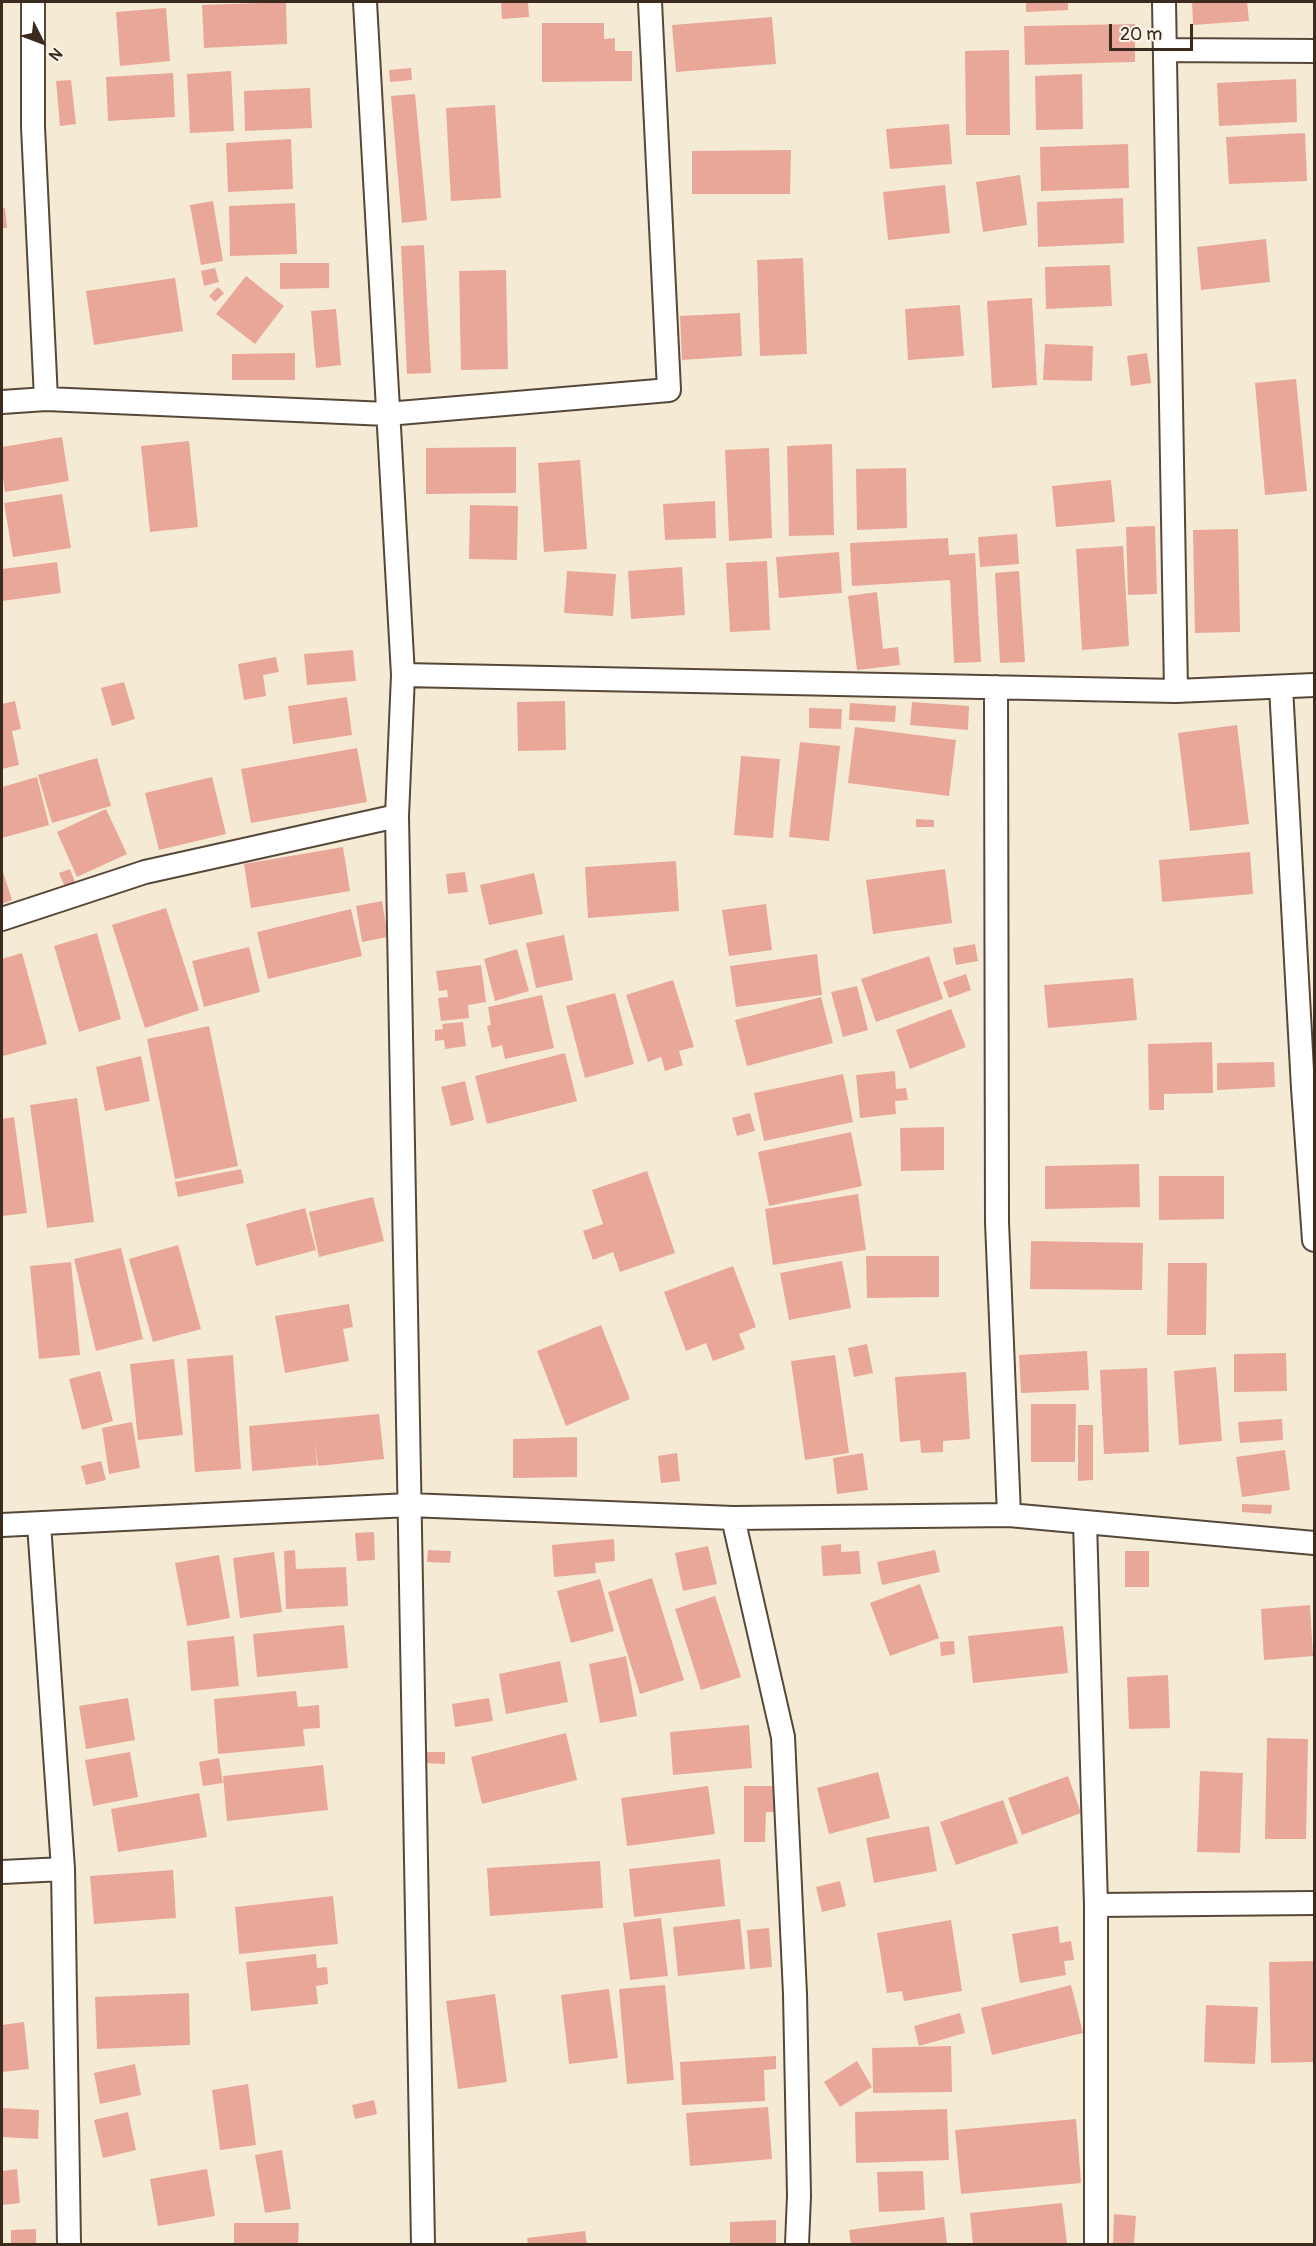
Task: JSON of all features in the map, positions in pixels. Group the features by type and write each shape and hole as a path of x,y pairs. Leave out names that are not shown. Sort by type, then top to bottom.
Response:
{"street":[{"path":"33,2 33,127 46,399"},
{"path":"365,2 403,675 397,816 423,2244"},
{"path":"2,402 46,399 387,414 669,390 650,2"},
{"path":"1164,2 1176,691"},
{"path":"1166,50 1314,51"},
{"path":"403,675 1176,691 1314,685"},
{"path":"996,687 997,1222 1009,1515"},
{"path":"1281,687 1302,1077 1314,1240"},
{"path":"2,919 145,872 397,816"},
{"path":"2,1525 409,1505 733,1518 1009,1515 1314,1543"},
{"path":"733,1518 783,1737 795,1994 799,2196 797,2244"},
{"path":"1085,1522 1096,1905 1096,2244"},
{"path":"39,1524 63,1869 69,2244"},
{"path":"2,1872 63,1869"},
{"path":"1096,1905 1314,1903"}],"building":[{"path":"286,2 287,44 204,48 202,5"},
{"path":"501,2 528,2 529,17 502,19"},
{"path":"1026,2 1068,2 1068,10 1026,12"},
{"path":"1192,2 1247,2 1249,21 1193,25"},
{"path":"166,8 170,61 120,66 116,12"},
{"path":"772,17 776,64 676,72 672,25"},
{"path":"542,23 604,23 604,39 615,38 615,51 632,51 632,81 542,82"},
{"path":"1135,24 1135,62 1025,65 1024,26"},
{"path":"1009,50 1010,135 966,135 965,51"},
{"path":"411,68 412,80 390,82 389,70"},
{"path":"231,71 234,131 190,133 187,74"},
{"path":"173,73 175,117 108,121 106,77"},
{"path":"1082,74 1083,129 1036,130 1035,76"},
{"path":"1296,79 1297,122 1219,126 1217,83"},
{"path":"71,80 76,124 60,126 56,81"},
{"path":"310,88 312,128 245,131 244,91"},
{"path":"415,94 427,220 402,223 391,96"},
{"path":"495,105 501,198 451,201 446,108"},
{"path":"949,124 952,164 890,169 886,129"},
{"path":"1305,133 1307,181 1229,184 1226,137"},
{"path":"291,139 293,189 228,192 226,143"},
{"path":"1128,144 1129,188 1041,191 1040,147"},
{"path":"791,150 790,194 692,194 692,151"},
{"path":"1020,175 1027,225 983,232 976,182"},
{"path":"945,185 950,233 888,240 883,192"},
{"path":"1123,198 1124,243 1038,247 1037,202"},
{"path":"213,201 223,261 201,265 190,205"},
{"path":"295,203 297,254 230,256 229,206"},
{"path":"5,208 7,228 2,228 2,209"},
{"path":"1266,239 1270,282 1201,290 1197,247"},
{"path":"424,245 431,373 407,374 401,246"},
{"path":"803,258 807,354 760,356 757,260"},
{"path":"280,263 329,263 329,288 280,289"},
{"path":"1110,265 1112,306 1046,309 1045,267"},
{"path":"215,268 219,282 204,286 201,271"},
{"path":"506,270 508,369 461,370 459,271"},
{"path":"246,276 284,306 255,344 216,314"},
{"path":"175,278 183,331 94,345 86,291"},
{"path":"218,287 224,293 215,302 209,296"},
{"path":"1032,298 1037,385 992,388 987,301"},
{"path":"960,305 964,356 908,360 905,309"},
{"path":"336,309 341,365 316,368 311,311"},
{"path":"740,313 742,356 682,360 680,316"},
{"path":"1045,344 1093,346 1092,381 1043,380"},
{"path":"295,353 295,380 232,380 232,354"},
{"path":"1147,353 1151,383 1131,386 1127,356"},
{"path":"1296,379 1307,491 1265,495 1255,383"},
{"path":"62,437 69,481 5,492 2,447"},
{"path":"189,441 198,527 150,532 141,446"},
{"path":"832,444 834,535 789,536 787,446"},
{"path":"516,447 516,493 426,494 426,448"},
{"path":"769,448 772,538 729,541 725,450"},
{"path":"580,460 587,549 544,552 538,463"},
{"path":"906,468 907,528 857,530 856,469"},
{"path":"1111,480 1115,522 1056,527 1052,486"},
{"path":"62,494 71,548 13,557 4,503"},
{"path":"715,501 716,538 665,540 663,504"},
{"path":"470,505 518,506 517,560 469,559"},
{"path":"1155,526 1157,594 1128,595 1126,527"},
{"path":"1238,529 1240,632 1195,633 1193,530"},
{"path":"1017,534 1019,564 980,567 978,537"},
{"path":"948,538 949,555 975,553 981,662 954,663 950,580 852,586 850,543"},
{"path":"1123,546 1129,646 1082,650 1076,549"},
{"path":"839,552 842,593 779,598 776,557"},
{"path":"767,561 770,630 730,632 726,563"},
{"path":"57,562 61,593 2,601 2,569"},
{"path":"682,567 685,615 631,619 628,571"},
{"path":"567,571 616,574 613,616 564,613"},
{"path":"1019,571 1025,662 1000,663 995,573"},
{"path":"877,592 883,649 898,647 900,665 857,670 848,596"},
{"path":"353,650 356,681 307,685 304,654"},
{"path":"276,657 279,672 263,675 266,696 244,700 238,664"},
{"path":"124,682 135,719 112,726 101,688"},
{"path":"347,697 352,735 293,744 288,706"},
{"path":"15,701 21,729 12,731 19,765 2,769 2,704"},
{"path":"565,701 566,750 518,751 517,702"},
{"path":"912,702 969,706 968,730 910,725"},
{"path":"850,703 896,706 895,722 849,720"},
{"path":"809,708 842,709 841,729 809,728"},
{"path":"1237,725 1249,824 1190,831 1178,733"},
{"path":"855,727 956,740 949,796 848,783"},
{"path":"800,742 840,746 829,841 789,837"},
{"path":"357,748 367,802 251,823 241,769"},
{"path":"741,756 780,759 773,838 734,835"},
{"path":"97,758 111,806 52,823 38,775"},
{"path":"37,777 49,825 2,838 2,787"},
{"path":"212,777 226,834 159,850 145,793"},
{"path":"106,809 127,854 77,877 57,832"},
{"path":"916,819 934,820 934,827 916,827"},
{"path":"343,847 350,891 251,908 244,864"},
{"path":"1250,852 1253,894 1162,902 1159,860"},
{"path":"676,861 679,911 588,918 585,867"},
{"path":"2,869 12,900 2,904"},
{"path":"70,869 75,882 65,887 59,873"},
{"path":"945,869 952,923 873,934 866,880"},
{"path":"465,872 468,892 448,894 446,874"},
{"path":"534,873 543,914 489,925 480,885"},
{"path":"382,901 388,937 362,942 356,906"},
{"path":"766,904 772,950 729,956 722,910"},
{"path":"166,908 199,1010 145,1028 112,925"},
{"path":"351,909 362,956 268,979 257,932"},
{"path":"97,933 121,1019 79,1032 54,946"},
{"path":"564,935 573,980 536,988 526,943"},
{"path":"975,944 978,961 956,965 953,948"},
{"path":"249,947 260,992 204,1007 192,961"},
{"path":"517,949 529,991 495,1001 484,959"},
{"path":"22,953 47,1044 3,1056 2,959"},
{"path":"817,954 822,995 736,1007 730,966"},
{"path":"929,956 943,999 876,1022 861,979"},
{"path":"481,965 486,1002 468,1005 469,1018 441,1021 438,998 448,997 447,990 439,991 436,971"},
{"path":"966,974 971,990 949,998 943,982"},
{"path":"1133,978 1137,1020 1048,1028 1044,985"},
{"path":"673,980 694,1047 679,1051 683,1065 665,1071 661,1057 648,1062 626,995"},
{"path":"857,986 868,1030 843,1037 831,992"},
{"path":"615,993 634,1064 585,1078 566,1006"},
{"path":"542,995 554,1048 505,1059 502,1045 492,1048 487,1026 491,1025 488,1007"},
{"path":"821,997 833,1043 747,1066 735,1020"},
{"path":"951,1009 966,1047 910,1069 896,1030"},
{"path":"463,1022 466,1046 445,1049 444,1040 435,1041 435,1030 443,1029 442,1024"},
{"path":"209,1026 238,1166 175,1179 147,1039"},
{"path":"1212,1042 1213,1093 1164,1094 1164,1110 1149,1110 1148,1044"},
{"path":"565,1053 577,1101 487,1124 475,1076"},
{"path":"141,1056 150,1101 105,1111 96,1067"},
{"path":"1274,1062 1275,1087 1217,1090 1217,1063"},
{"path":"895,1071 896,1089 906,1088 908,1100 895,1101 896,1114 860,1118 856,1075"},
{"path":"843,1074 853,1122 764,1141 754,1093"},
{"path":"465,1081 474,1120 451,1126 441,1087"},
{"path":"77,1098 94,1222 47,1228 30,1105"},
{"path":"750,1113 755,1131 737,1136 732,1118"},
{"path":"14,1117 27,1213 2,1216 2,1119"},
{"path":"944,1127 944,1170 901,1171 900,1128"},
{"path":"851,1132 862,1186 769,1206 758,1152"},
{"path":"1139,1164 1140,1207 1045,1209 1045,1166"},
{"path":"241,1169 244,1183 178,1197 175,1182"},
{"path":"647,1171 675,1253 620,1272 613,1252 593,1260 583,1231 603,1224 592,1190"},
{"path":"1159,1176 1224,1176 1224,1219 1159,1220"},
{"path":"858,1194 866,1250 773,1265 765,1209"},
{"path":"373,1197 384,1241 319,1257 309,1212"},
{"path":"305,1208 316,1250 256,1266 246,1224"},
{"path":"1031,1241 1143,1243 1142,1290 1030,1289"},
{"path":"178,1245 201,1329 153,1342 129,1259"},
{"path":"121,1248 143,1339 96,1351 74,1259"},
{"path":"866,1256 939,1256 939,1297 867,1298"},
{"path":"842,1261 851,1308 789,1320 780,1273"},
{"path":"71,1262 80,1355 39,1359 30,1266"},
{"path":"1168,1263 1207,1263 1206,1335 1167,1335"},
{"path":"733,1266 756,1327 739,1334 745,1349 713,1361 706,1343 686,1351 664,1292"},
{"path":"349,1304 353,1327 343,1329 349,1361 285,1373 275,1316"},
{"path":"601,1325 630,1399 566,1426 537,1351"},
{"path":"867,1344 873,1373 854,1377 848,1348"},
{"path":"1087,1351 1089,1390 1021,1393 1019,1355"},
{"path":"1286,1353 1287,1391 1234,1392 1234,1354"},
{"path":"233,1355 241,1469 195,1472 187,1359"},
{"path":"835,1355 849,1453 805,1460 791,1361"},
{"path":"174,1359 183,1435 138,1440 130,1364"},
{"path":"1216,1367 1222,1441 1179,1445 1174,1371"},
{"path":"1147,1368 1149,1452 1104,1454 1100,1370"},
{"path":"100,1371 113,1421 82,1430 69,1379"},
{"path":"966,1372 970,1439 943,1441 943,1452 921,1453 920,1440 900,1442 895,1377"},
{"path":"1031,1404 1076,1404 1075,1462 1031,1462"},
{"path":"379,1414 384,1459 318,1466 315,1442 317,1465 252,1471 249,1426"},
{"path":"1282,1419 1283,1440 1240,1443 1238,1422"},
{"path":"132,1422 140,1468 109,1474 102,1428"},
{"path":"1078,1425 1093,1425 1093,1480 1078,1481"},
{"path":"577,1437 577,1477 513,1478 513,1439"},
{"path":"1285,1450 1290,1490 1242,1497 1236,1457"},
{"path":"677,1453 680,1481 661,1483 658,1456"},
{"path":"863,1453 868,1490 837,1494 833,1458"},
{"path":"101,1461 106,1480 86,1485 81,1466"},
{"path":"1242,1504 1272,1505 1271,1514 1242,1512"},
{"path":"374,1532 375,1560 357,1561 355,1533"},
{"path":"614,1539 615,1561 595,1563 596,1573 554,1577 552,1545"},
{"path":"841,1544 841,1552 859,1551 861,1574 823,1576 821,1546"},
{"path":"708,1546 717,1584 683,1591 675,1553"},
{"path":"295,1550 296,1569 346,1567 348,1606 286,1609 284,1551"},
{"path":"428,1550 451,1551 450,1563 427,1562"},
{"path":"935,1550 940,1572 882,1585 877,1562"},
{"path":"1125,1551 1149,1551 1149,1587 1125,1587"},
{"path":"274,1552 282,1612 240,1618 233,1558"},
{"path":"219,1555 230,1618 187,1626 175,1563"},
{"path":"652,1578 684,1680 640,1694 608,1592"},
{"path":"600,1579 614,1631 571,1643 557,1591"},
{"path":"920,1584 939,1638 890,1656 870,1603"},
{"path":"715,1596 741,1677 701,1690 675,1609"},
{"path":"1310,1605 1313,1656 1264,1660 1261,1609"},
{"path":"344,1625 348,1668 257,1677 253,1634"},
{"path":"1063,1626 1068,1673 973,1683 968,1636"},
{"path":"234,1636 239,1686 191,1691 187,1641"},
{"path":"954,1641 955,1654 941,1656 940,1642"},
{"path":"626,1656 637,1716 600,1723 589,1664"},
{"path":"560,1661 568,1702 506,1714 499,1674"},
{"path":"1168,1675 1170,1728 1129,1729 1127,1677"},
{"path":"296,1691 298,1707 319,1705 320,1728 303,1729 305,1746 218,1754 214,1699"},
{"path":"128,1698 135,1740 86,1749 79,1706"},
{"path":"489,1698 493,1721 455,1727 452,1704"},
{"path":"749,1725 752,1768 673,1775 670,1732"},
{"path":"566,1733 577,1780 482,1804 471,1757"},
{"path":"1267,1738 1308,1739 1306,1839 1265,1839"},
{"path":"130,1752 138,1797 93,1806 85,1760"},
{"path":"424,1752 445,1752 445,1764 424,1763"},
{"path":"219,1758 223,1783 203,1786 199,1762"},
{"path":"323,1765 328,1810 227,1821 223,1776"},
{"path":"1200,1771 1243,1773 1240,1853 1197,1852"},
{"path":"878,1772 890,1818 829,1834 817,1788"},
{"path":"1068,1776 1081,1813 1022,1835 1008,1798"},
{"path":"708,1786 715,1834 627,1846 621,1798"},
{"path":"744,1786 776,1786 775,1812 766,1812 765,1842 744,1842"},
{"path":"199,1793 207,1837 118,1852 111,1809"},
{"path":"1003,1800 1018,1843 956,1865 940,1822"},
{"path":"929,1826 937,1871 874,1883 866,1838"},
{"path":"720,1859 725,1906 634,1917 629,1869"},
{"path":"600,1861 603,1908 490,1916 487,1868"},
{"path":"173,1870 176,1918 94,1924 90,1876"},
{"path":"840,1881 846,1906 822,1912 816,1887"},
{"path":"333,1896 338,1944 239,1954 235,1907"},
{"path":"661,1918 668,1976 630,1980 623,1923"},
{"path":"740,1919 745,1969 678,1976 673,1927"},
{"path":"951,1920 962,1991 904,2001 902,1991 887,1993 877,1933"},
{"path":"1058,1926 1060,1943 1071,1941 1074,1960 1064,1961 1066,1975 1020,1983 1012,1934"},
{"path":"769,1928 772,1967 750,1969 747,1930"},
{"path":"316,1954 317,1968 327,1967 328,1984 316,1986 318,2004 251,2011 246,1962"},
{"path":"1314,1961 1314,2062 1271,2063 1269,1962"},
{"path":"665,1985 674,2080 627,2084 619,1989"},
{"path":"1071,1985 1083,2033 992,2055 981,2008"},
{"path":"609,1989 618,2058 569,2064 561,1995"},
{"path":"189,1993 190,2045 97,2049 95,1997"},
{"path":"495,1994 507,2082 458,2089 446,2001"},
{"path":"1206,2005 1258,2007 1255,2064 1204,2062"},
{"path":"960,2013 965,2033 919,2046 914,2026"},
{"path":"24,2022 29,2069 2,2072 2,2025"},
{"path":"951,2046 952,2092 873,2093 872,2048"},
{"path":"776,2056 776,2069 764,2070 765,2101 682,2105 680,2062"},
{"path":"857,2061 872,2087 840,2107 824,2082"},
{"path":"135,2064 141,2095 100,2104 94,2073"},
{"path":"248,2084 256,2145 220,2150 212,2090"},
{"path":"374,2100 377,2114 355,2119 352,2105"},
{"path":"768,2107 772,2159 690,2166 686,2113"},
{"path":"2,2108 39,2110 38,2139 2,2137"},
{"path":"947,2109 949,2160 856,2163 855,2112"},
{"path":"128,2112 136,2150 103,2158 94,2120"},
{"path":"1076,2119 1081,2183 961,2194 955,2130"},
{"path":"282,2150 291,2209 265,2213 255,2155"},
{"path":"17,2169 20,2203 2,2205 2,2171"},
{"path":"207,2169 215,2216 158,2226 150,2179"},
{"path":"923,2171 925,2210 879,2212 877,2172"},
{"path":"1062,2203 1067,2244 973,2244 970,2213"},
{"path":"1114,2214 1136,2216 1134,2244 1113,2244"},
{"path":"944,2217 947,2244 851,2244 849,2230"},
{"path":"776,2220 776,2244 730,2244 730,2222"},
{"path":"234,2223 299,2223 298,2244 234,2244"},
{"path":"36,2229 36,2244 11,2244 11,2230"},
{"path":"585,2231 587,2244 528,2244 527,2238"}]}
